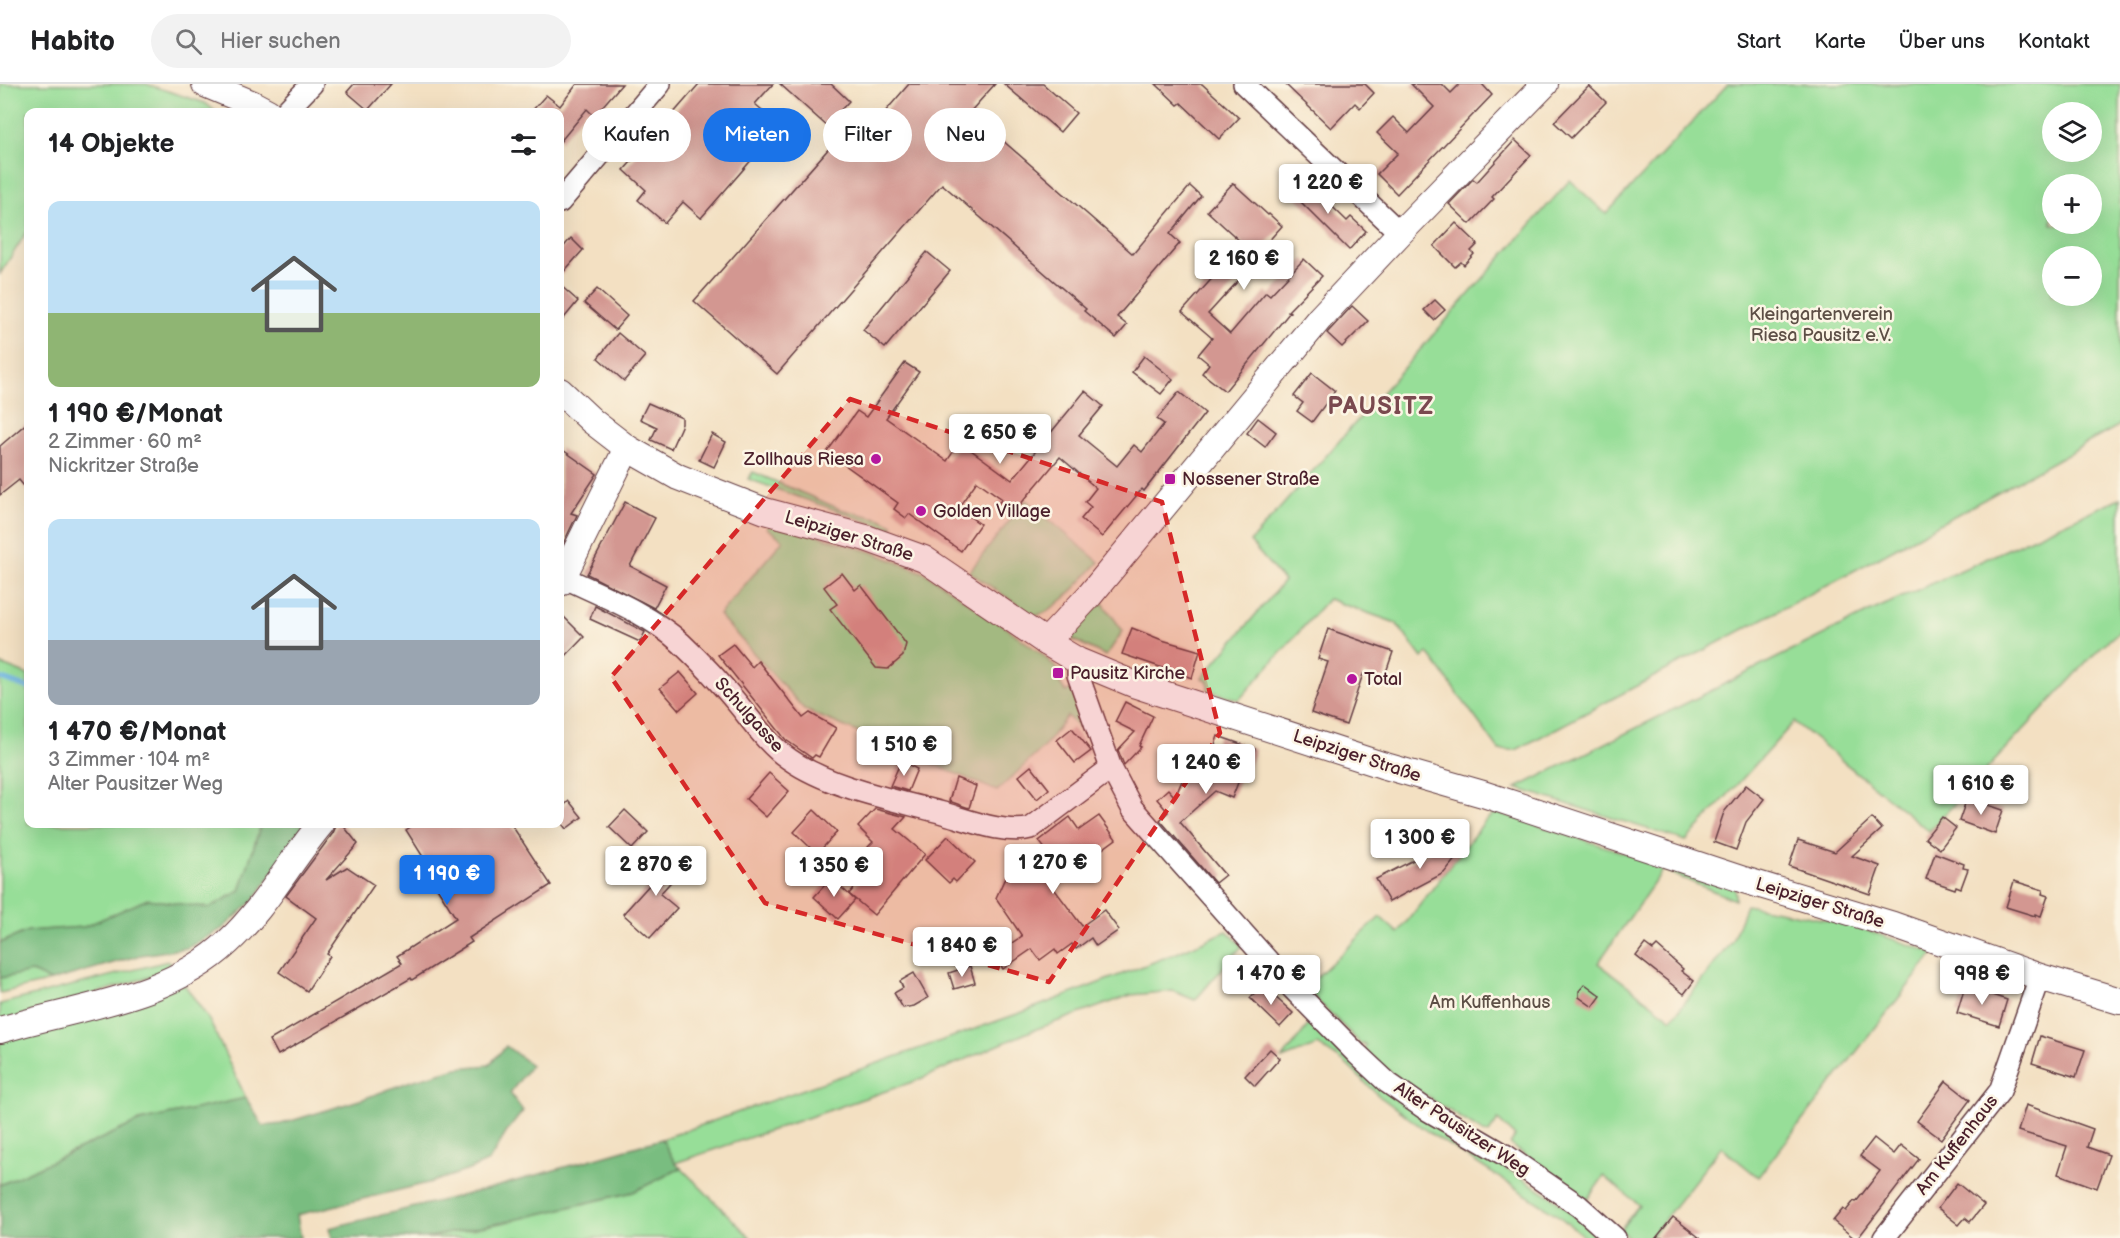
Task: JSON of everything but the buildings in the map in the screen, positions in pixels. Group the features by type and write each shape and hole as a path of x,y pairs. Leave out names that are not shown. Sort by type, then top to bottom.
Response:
{"street":[{"path":"205,84 260,108"},
{"path":"289,108 312,84"},
{"path":"564,197 660,84"},
{"path":"1244,84 1400,233"},
{"path":"1046,642 1097,587 1320,318 1545,84"},
{"name":"Leipziger Straße","path":"564,395 592,421 627,448 678,477 744,503 866,538 924,559 1046,642 1078,661 1136,685 1371,761 1483,794 1744,880 1893,925 2040,977 2120,1001"},
{"path":"564,574 627,448"},
{"name":"Schulgasse","path":"564,581 649,619 679,642 725,688 772,745 790,760 834,782 918,808 983,824 1025,830 1031,828 1111,768"},
{"name":"Alter Pausitzer Weg","path":"1078,661 1078,675 1111,768 1132,808 1293,989 1388,1083 1505,1155 1579,1206 1615,1238"},
{"path":"0,1030 115,999 192,970 228,942 261,906 318,828"},
{"name":"Am Kuffenhaus","path":"1884,1238 2000,1091 2040,977"}],"highlighted area":[{"path":"850,399 1162,502 1220,733 1049,982 765,903 611,677"}],"green space":[{"path":"0,84 146,84 205,103 211,108 24,108 24,236 0,274"},
{"name":"Kleingartenverein Riesa Pausitz e.V.","path":"1728,84 2120,84 2120,425 1859,568 1516,750 1499,750 1428,653 1422,658 1396,623 1328,599 1239,700 1208,690 1208,681 1202,678 1284,581 1250,542 1570,180 1606,214"},
{"path":"753,472 840,509 881,519 893,525 891,530 748,479"},
{"path":"2120,498 2120,631 2102,646 1929,831 1794,722 1686,841 1516,788 1869,612"},
{"path":"1026,500 1099,562 1061,601 1035,616 969,572"},
{"path":"768,525 800,530 872,552 925,573 1011,631 1043,655 1062,674 1057,679 1066,692 1072,688 1096,745 1067,716 1044,747 997,791 805,710 719,615 783,540 767,528"},
{"path":"1102,602 1123,631 1106,656 1070,638 1072,632"},
{"path":"0,664 24,673 24,828 260,828 240,891 209,908 148,899 84,927 28,931 0,943"},
{"name":"Am Kuffenhaus","path":"1497,812 1735,888 1735,900 1663,870 1598,963 1672,1019 1732,941 1746,905 1848,924 1934,953 1758,1177 1721,1147 1650,1238 1629,1238 1620,1230 1639,1205 1604,1176 1587,1200 1510,1144 1515,1136 1498,1120 1489,1133 1483,1132 1396,1077 1364,1050 1366,1046 1361,1044 1305,988 1380,917 1398,933 1485,821"},
{"path":"260,828 304,828 253,901 222,929 187,948 141,955 51,981 32,972 0,978 0,943 28,931 84,927 148,899 209,908 240,891"},
{"path":"1227,931 1242,946 1195,1000 1173,991 1131,995 1031,1031 918,1080 675,1163 662,1139 1023,1012 1177,953"},
{"path":"168,961 175,969 0,1023 0,1004"},
{"path":"32,972 51,981 0,993 0,978"},
{"path":"184,984 208,1018 246,1098 140,1121 0,1185 0,1040"},
{"path":"1313,1019 1431,1123 1551,1196 1605,1238 1586,1238 1556,1214 1428,1132 1379,1096 1345,1063 1318,1045 1282,1059"},
{"path":"506,1046 531,1065 510,1093 523,1111 489,1161 432,1182 297,1215 301,1238 0,1238 0,1185 140,1121 246,1098 263,1126 281,1124 363,1099 411,1081 457,1068 489,1065"},
{"path":"662,1139 675,1163 681,1168 633,1192 425,1238 332,1238 329,1228 492,1188"},
{"path":"681,1168 751,1238 425,1238 633,1192"}],"waterway":[{"path":"0,678 24,687"}],"place":[{"name":"Zollhaus Riesa","path":"876,459"},
{"name":"Nossener Straße","path":"1170,479"},
{"name":"Golden Village","path":"921,511"},
{"name":"Pausitz Kirche","path":"1058,673"},
{"name":"Total","path":"1352,679"}],"district":[{"name":"PAUSITZ","path":"1381,406"}]}
